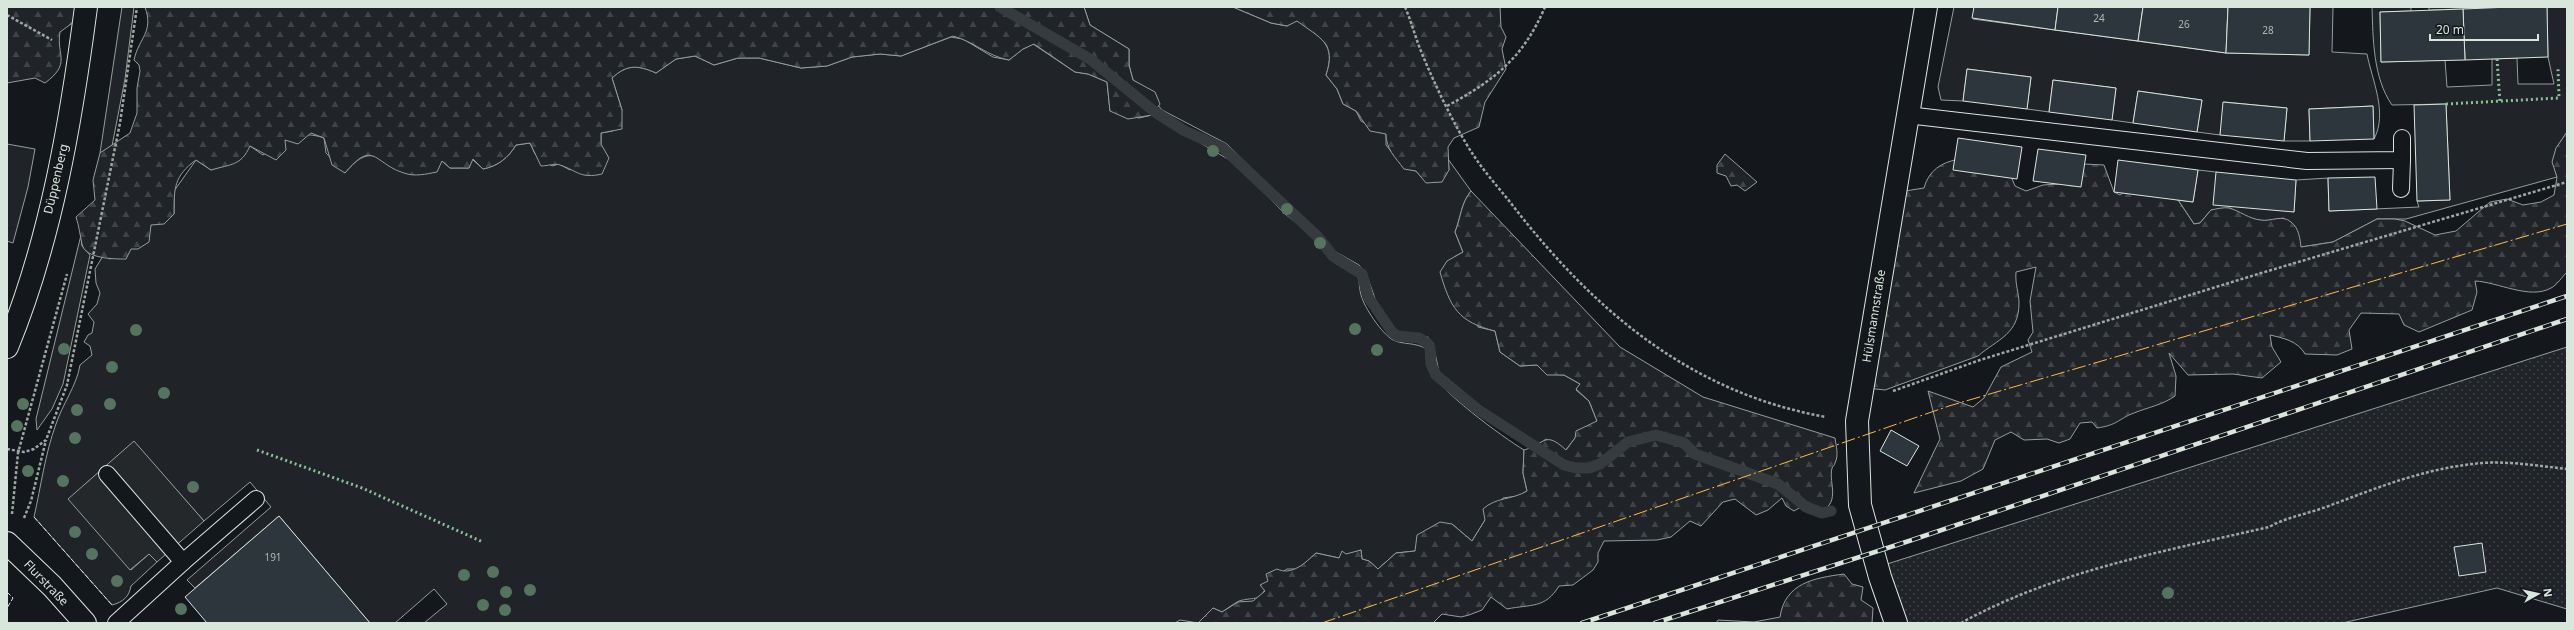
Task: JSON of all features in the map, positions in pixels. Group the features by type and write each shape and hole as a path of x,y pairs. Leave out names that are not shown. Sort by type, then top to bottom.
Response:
{"street":[{"name":"Düppenberg","path":"7,347 38,256 65,140 86,7"},
{"name":"Hülsmannstraße","path":"1896,623 1880,577 1860,505 1857,420 1926,7"},
{"name":"Flurstraße","path":"9,545 52,586 85,623"}],"lane":[{"path":"1907,115 2307,161 2402,160"},
{"path":"2402,138 2402,189"},
{"path":"107,474 183,562"},
{"path":"116,623 183,562 256,499"}],"path":[{"path":"9,545 31,501 46,440 67,385 120,123 137,7"},
{"path":"1405,7 1422,56 1472,153 1554,256 1603,306 1648,342 1739,394 1789,410 1857,420"},
{"path":"1447,106 1482,87 1514,59 1539,22 1545,7"},
{"path":"7,15 30,26 79,58"},
{"path":"1861,395 1898,391 1980,360 2258,274 2567,182"},
{"path":"7,449 24,452 34,449 46,440"},
{"path":"1961,623 2007,600 2109,564 2269,527 2282,520 2322,509 2407,476 2482,463 2502,463 2567,469"}],"green space":[{"path":"7,7 83,7 78,19 60,32 59,40 61,64 53,76 45,83 35,78 7,83"},
{"path":"122,7 134,7 125,79 112,146 100,153"},
{"path":"145,7 1084,7 1090,25 1129,49 1129,65 1133,80 1155,92 1160,104 1152,115 1128,119 1110,111 1107,82 1088,74 1075,72 1034,44 1023,49 1009,60 994,55 953,36 901,56 880,54 852,57 827,66 801,68 759,58 738,58 714,65 695,56 676,59 656,73 644,68 633,67 617,73 612,78 622,110 622,129 601,133 601,144 609,158 602,174 589,176 584,175 558,164 541,166 530,143 516,145 510,154 502,161 483,169 473,159 469,168 450,168 442,161 437,172 412,175 394,169 374,156 369,155 362,157 345,173 332,165 324,138 311,133 298,144 285,140 286,150 276,160 250,146 247,153 239,161 211,170 196,160 179,177 174,197 174,214 164,224 151,225 149,242 138,249 131,249 126,259 114,259 88,253 84,249 76,217 95,200 93,180 100,153 130,133 137,113 137,88 140,71 139,65 134,60 136,52 147,29 148,23"},
{"path":"1084,7 1233,7 1271,23 1287,26 1297,20 1313,32 1328,48 1329,64 1326,75 1337,89 1343,104 1356,111 1361,121 1386,134 1386,145 1404,168 1416,171 1426,182 1449,170 1448,159 1471,191 1463,205 1455,232 1463,252 1454,257 1478,327 1495,331 1500,352 1520,366 1537,365 1547,374 1564,375 1580,384 1576,390 1589,401 1597,421 1575,438 1566,450 1546,439 1539,444 1487,412 1439,372 1433,343 1428,337 1403,334 1395,330 1378,307 1366,273 1359,265 1336,252 1227,144 1162,110 1141,85 1133,80 1129,65 1129,49 1090,25"},
{"path":"1233,7 1500,7 1501,27 1506,37 1502,49 1506,69 1485,102 1479,127 1454,138 1448,147 1449,170 1442,182 1426,183 1416,171 1404,169 1394,157 1389,149 1386,134 1370,131 1356,111 1343,104 1337,89 1326,75 1329,64 1328,48 1319,37 1297,21 1287,26 1271,23"},
{"path":"1954,7 1974,7 1973,19 2226,53 2309,55 2310,7 2333,7 2332,52 2367,54 2378,96 2380,118 2378,129 2374,139 2373,106 2309,109 2310,141 2284,141 2287,108 2224,102 2220,135 2197,132 2202,100 2138,91 2133,123 2112,120 2116,88 2053,80 2049,112 2027,109 2031,77 1967,69 1963,101 1941,100 1938,87"},
{"path":"2372,7 2411,7 2411,11 2380,12 2381,62 2445,60 2447,87 2492,85 2492,59 2517,58 2518,84 2554,84 2548,57 2547,7 2567,7 2567,132 2555,153 2554,163 2557,177 2406,219 2377,219 2333,242 2301,247 2284,218 2263,221 2248,218 2230,208 2211,210 2200,223 2194,224 2178,200 2193,202 2198,170 2216,172 2294,212 2296,180 2328,178 2329,211 2419,207 2417,201 2450,200 2446,104 2392,105 2381,83 2375,58"},
{"path":"2429,7 2489,7 2489,8 2429,10"},
{"path":"951,37 963,39 993,57 1009,60 1023,49 1033,44 1075,72 1088,74 1107,82 1110,111 1139,118 1152,115 1233,162 1285,214 1303,228 1335,263 1358,277 1360,293 1366,306 1374,320 1389,337 1401,343 1418,345 1426,349 1426,360 1428,367 1433,376 1443,387 1471,412 1524,450 1523,473 1527,491 1518,496 1503,498 1485,520 1472,541 1452,524 1415,551 1396,553 1378,569 1369,561 1362,559 1361,550 1339,558 1316,553 1299,569 1287,569 1268,581 1263,593 1257,598 1239,601 1222,612 1213,608 1198,623 1180,620 1175,623 424,623 447,604 434,589 395,623 370,623 279,516 195,588 187,580 271,507 250,482 204,521 134,442 83,486 80,494 131,570 149,554 157,562 131,586 129,593 122,601 112,605 34,517 52,435 76,380 80,365 92,355 90,346 84,342 88,335 92,333 94,322 88,314 97,304 100,293 96,283 95,269 103,256 110,259 131,248 151,225 174,214 174,191 196,160 211,170 223,166 250,146 263,155 284,141 307,135 324,138 326,153 345,173 353,164 367,156 377,157 383,160 442,161 450,168 469,168 472,159 483,169 502,161 510,154 516,145 530,143 535,154 552,166 559,164 570,170 601,144 601,133 613,131 622,110 612,78 617,73 628,68 644,68 656,73 676,59 695,56 714,65 738,58 759,58 801,68 827,66 852,57 880,54 901,56"},
{"path":"2567,132 2567,272 2553,287 2543,291 2534,292 2475,281 2477,292 2472,310 2419,332 2404,325 2399,314 2361,313 2349,330 2352,349 2337,355 2305,354 2294,343 2270,335 2272,347 2281,362 2262,378 2233,374 2188,375 2169,353 2176,376 2175,396 2170,399 2129,415 2114,424 2104,427 2097,428 2092,422 2080,423 2070,439 2059,443 2047,439 2024,440 2011,432 1995,440 1983,469 1961,481 1914,493 1940,439 1928,391 1973,407 1984,398 2001,367 2032,352 2028,340 2033,332 2030,301 2036,267 2016,272 2019,303 2015,322 2006,335 1978,356 1885,390 1867,388 1899,192 1924,188 1929,177 1937,168 1946,163 1970,158 2006,164 2015,186 2026,191 2043,185 2059,184 2073,180 2084,164 2104,165 2114,192 2120,195 2129,188 2178,200 2194,224 2200,223 2211,210 2225,208 2233,209 2249,217 2257,219 2265,220 2280,218 2288,220 2296,227 2299,234 2301,247 2333,242 2377,219 2395,219 2405,221 2435,235 2456,231 2490,202 2507,199 2523,205 2541,202 2554,195 2557,177 2552,162 2556,148"},
{"path":"7,144 35,149 28,187 13,243 7,241"},
{"path":"1725,154 1757,182 1745,191 1737,185 1731,186 1726,176 1717,173 1717,165"},
{"path":"1471,191 1620,347 1703,397 1835,438 1837,457 1831,474 1833,493 1829,505 1824,510 1816,514 1809,507 1801,507 1794,511 1786,506 1782,498 1768,510 1756,515 1735,499 1723,502 1701,526 1690,521 1671,537 1657,540 1604,541 1598,553 1598,562 1593,570 1573,585 1559,586 1548,599 1530,606 1507,609 1491,597 1482,610 1461,617 1442,614 1433,623 1198,623 1213,608 1222,612 1238,602 1253,601 1265,591 1260,585 1268,581 1266,574 1277,569 1283,571 1293,570 1316,553 1339,558 1342,551 1346,554 1361,550 1362,559 1369,561 1378,569 1396,553 1415,551 1417,535 1440,522 1452,524 1472,541 1485,520 1483,509 1493,502 1516,496 1527,491 1523,473 1524,450 1545,440 1549,440 1559,444 1566,450 1575,438 1576,431 1597,421 1589,401 1576,389 1580,384 1564,375 1547,375 1537,365 1520,366 1500,352 1495,331 1472,323 1464,318 1452,304 1440,272 1447,261 1463,252 1455,232 1463,205"},
{"path":"81,235 82,246 90,255 63,384 52,409 37,430 36,419"},
{"path":"2567,347 2567,609 2497,588 2342,623 1904,623 1884,565"},
{"path":"1844,574 1852,584 1863,587 1861,600 1873,608 1872,623 1716,623 1718,620 1754,622 1780,617 1788,596 1803,584 1812,580"}],"shaded area":[{"path":"134,441 204,521 157,562 149,554 130,570 68,499"}],"building":[{"path":"1974,7 2058,7 2055,30 1972,18"},
{"path":"2058,7 2143,7 2138,41 2055,30"},
{"path":"2143,7 2228,7 2226,53 2138,41"},
{"path":"2228,7 2310,7 2309,55 2226,53"},
{"path":"2547,7 2548,57 2465,60 2463,9"},
{"path":"2463,9 2465,60 2381,62 2380,12"},
{"path":"1967,69 2031,77 2027,109 1963,101"},
{"path":"2053,80 2116,88 2112,120 2049,112"},
{"path":"2138,91 2202,100 2197,132 2133,123"},
{"path":"2223,102 2287,108 2284,141 2220,135"},
{"path":"2446,104 2450,200 2417,201 2414,105"},
{"path":"2373,106 2374,139 2310,141 2309,109"},
{"path":"1958,138 2022,147 2017,179 1953,170"},
{"path":"2038,149 2086,155 2081,187 2033,181"},
{"path":"2118,160 2198,170 2193,202 2114,192"},
{"path":"2216,172 2296,180 2294,212 2213,205"},
{"path":"2375,177 2377,209 2329,211 2328,178"},
{"path":"1891,430 1919,446 1907,466 1880,451"},
{"path":"279,516 370,623 207,623 185,597"},
{"path":"2482,543 2486,572 2459,576 2454,547"}],"waterway":[{"path":"1000,7 1090,59 1155,112 1185,131 1223,148 1317,236 1333,256 1362,274 1368,297 1392,332 1397,336 1419,338 1427,343 1430,348 1431,364 1436,375 1477,409 1564,465 1576,468 1589,468 1600,464 1628,442 1656,435 1684,443 1695,454 1778,484 1806,507 1822,513 1831,511"}],"railway":[{"path":"1582,623 2567,296"},
{"path":"1655,623 1912,540 2567,319"}],"hedge":[{"path":"2497,59 2500,102"},
{"path":"2446,104 2559,98 2558,68"},
{"path":"257,450 362,488 483,542"}],"fence":[{"path":"34,517 112,605"},
{"path":"7,592 13,598 7,608"}],"power":[{"path":"1322,623 1949,406 2567,224"}]}
